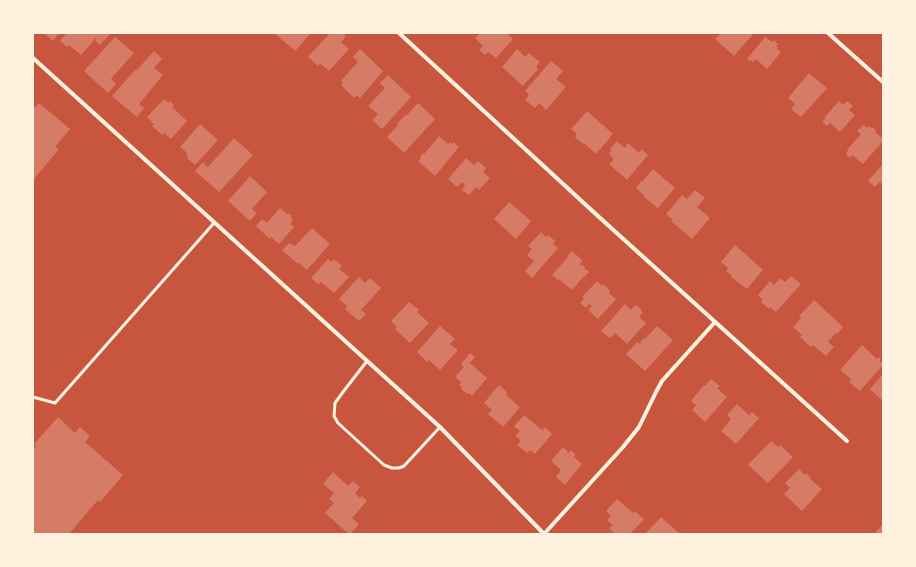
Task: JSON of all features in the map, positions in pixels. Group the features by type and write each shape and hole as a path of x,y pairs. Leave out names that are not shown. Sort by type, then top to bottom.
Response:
{"street":[{"path":"399,33 847,441"},
{"path":"828,33 883,82"},
{"path":"33,58 440,427 544,534 623,447 639,426 662,381 715,322"}],"lane":[{"path":"33,398 55,403 214,223"},
{"path":"367,361 336,403 334,416 338,424 384,465 392,468 404,466 440,427"}],"building":[{"path":"44,33 59,33 53,41"},
{"path":"67,33 111,33 100,45 95,41 97,39 96,38 81,55 69,45 67,47 60,41"},
{"path":"274,33 311,33 295,51"},
{"path":"330,33 342,33 346,36 341,42 349,49 329,71 320,63 318,66 308,57"},
{"path":"480,33 506,33 513,39 496,58 488,52 485,55 479,50 483,46 475,38"},
{"path":"721,33 754,33 734,56 715,39"},
{"path":"115,37 134,53 111,79 116,84 108,93 84,71"},
{"path":"765,37 772,42 774,40 778,44 776,46 778,48 777,49 781,52 767,69 756,59 753,62 747,59"},
{"path":"360,49 383,71 360,98 357,95 354,98 341,85 343,82 341,81 358,62 353,57"},
{"path":"517,49 525,57 529,53 540,62 536,67 538,69 523,86 502,67"},
{"path":"154,51 162,59 154,68 163,75 139,104 144,108 137,117 112,96"},
{"path":"551,61 563,71 556,79 566,87 546,110 539,103 535,108 525,100 529,95 525,91"},
{"path":"809,73 827,88 801,117 791,109 795,104 788,98"},
{"path":"388,75 411,97 382,129 372,120 378,114 368,106 385,88 380,83"},
{"path":"164,99 169,103 170,101 174,105 172,107 187,121 171,139 164,133 162,135 152,126 154,124 147,117"},
{"path":"839,101 843,105 847,101 853,106 849,110 855,115 840,132 830,123 827,126 822,122"},
{"path":"39,103 70,129 55,147 59,149 33,180 33,110"},
{"path":"418,103 435,119 404,153 387,137 405,115 406,116"},
{"path":"587,111 613,134 596,154 575,137 577,134 571,129"},
{"path":"200,124 218,140 195,165 187,158 187,153 180,147"},
{"path":"863,125 867,128 868,126 871,128 872,127 876,130 875,132 883,139 883,141 863,164 852,155 850,158 846,154 848,151 847,150 861,134 857,131"},
{"path":"439,136 448,144 450,142 452,144 453,142 459,147 435,176 418,161 423,153 424,154"},
{"path":"234,138 253,155 219,192 195,171 203,162 208,167"},
{"path":"617,141 625,148 628,143 639,153 642,149 648,155 627,180 609,164 614,159 609,154 610,149"},
{"path":"466,158 474,165 478,161 486,168 483,172 490,178 479,190 476,187 469,195 462,190 465,185 462,182 457,187 448,179"},
{"path":"883,164 883,185 880,182 875,187 868,181"},
{"path":"653,169 675,188 658,208 644,197 645,196 636,188"},
{"path":"250,176 267,192 252,209 257,213 250,221 228,201"},
{"path":"695,190 705,198 697,207 710,218 692,239 671,221 673,220 666,214 682,195 687,199"},
{"path":"509,202 531,221 516,239 494,219"},
{"path":"280,208 292,216 291,218 293,220 290,224 294,227 279,244 271,237 270,239 256,226 262,219 267,223"},
{"path":"312,228 330,244 307,270 282,250 289,243 295,246"},
{"path":"541,232 546,237 548,235 555,241 553,244 558,248 532,278 525,271 534,261 527,255 532,249 528,246"},
{"path":"735,245 763,270 747,289 731,277 732,276 726,271 728,268 721,262"},
{"path":"572,251 582,260 580,264 582,266 583,265 589,272 572,290 552,275"},
{"path":"328,259 332,262 334,259 342,266 339,269 349,277 334,293 321,282 318,284 311,278"},
{"path":"791,276 801,284 776,312 770,307 769,309 761,302 763,300 758,295 770,281 774,285 780,278 785,282"},
{"path":"359,277 365,283 370,278 381,288 361,310 366,314 359,321 345,309 347,306 339,299"},
{"path":"597,281 602,286 603,284 610,291 609,293 616,299 598,319 588,310 592,306 589,304 586,308 580,303 584,299 582,297"},
{"path":"814,300 843,327 828,342 834,347 826,356 813,345 811,347 800,337 802,335 793,327 801,318 799,316"},
{"path":"409,302 419,310 417,312 429,323 410,343 395,329 397,327 391,321"},
{"path":"625,304 631,310 635,305 641,309 643,312 639,317 646,323 627,344 615,333 610,338 601,331"},
{"path":"440,326 455,339 450,344 458,350 440,370 429,360 427,362 417,352"},
{"path":"657,326 673,340 645,371 626,354 637,342 640,344 640,342 644,338 645,339"},
{"path":"862,345 877,359 879,357 881,359 879,361 883,365 860,391 849,382 851,379 840,370"},
{"path":"470,353 475,357 470,363 487,378 472,396 461,389 462,387 459,385 461,382 455,377 464,367 461,364"},
{"path":"883,374 883,401 870,389"},
{"path":"711,379 720,386 717,388 727,397 705,422 692,410 696,405 691,401"},
{"path":"499,385 507,392 506,395 520,407 503,427 488,414 492,410 484,403"},
{"path":"737,404 749,415 752,412 759,418 736,444 721,431 731,419 727,415"},
{"path":"524,415 542,430 545,427 552,434 535,454 530,450 527,453 517,445 521,440 515,436 520,431 514,426"},
{"path":"58,417 75,433 80,427 90,436 85,442 123,475 100,502 98,500 69,534 33,534 33,450 36,446 34,444"},
{"path":"771,441 778,447 780,445 793,457 768,483 748,465"},
{"path":"563,447 569,453 571,450 576,455 574,457 582,464 565,485 556,477 561,470 551,461"},
{"path":"799,469 805,475 808,475 811,478 810,479 822,489 802,511 784,494 790,488 785,483"},
{"path":"333,472 348,486 353,481 360,487 355,493 360,498 362,496 367,501 352,518 359,524 350,534 325,513 334,503 329,499 334,493 323,484"},
{"path":"617,499 633,513 635,511 644,519 630,534 615,534 609,528 613,525 607,520 611,516 606,511"},
{"path":"661,517 680,534 645,534"},
{"path":"883,524 883,534 874,534"}]}
